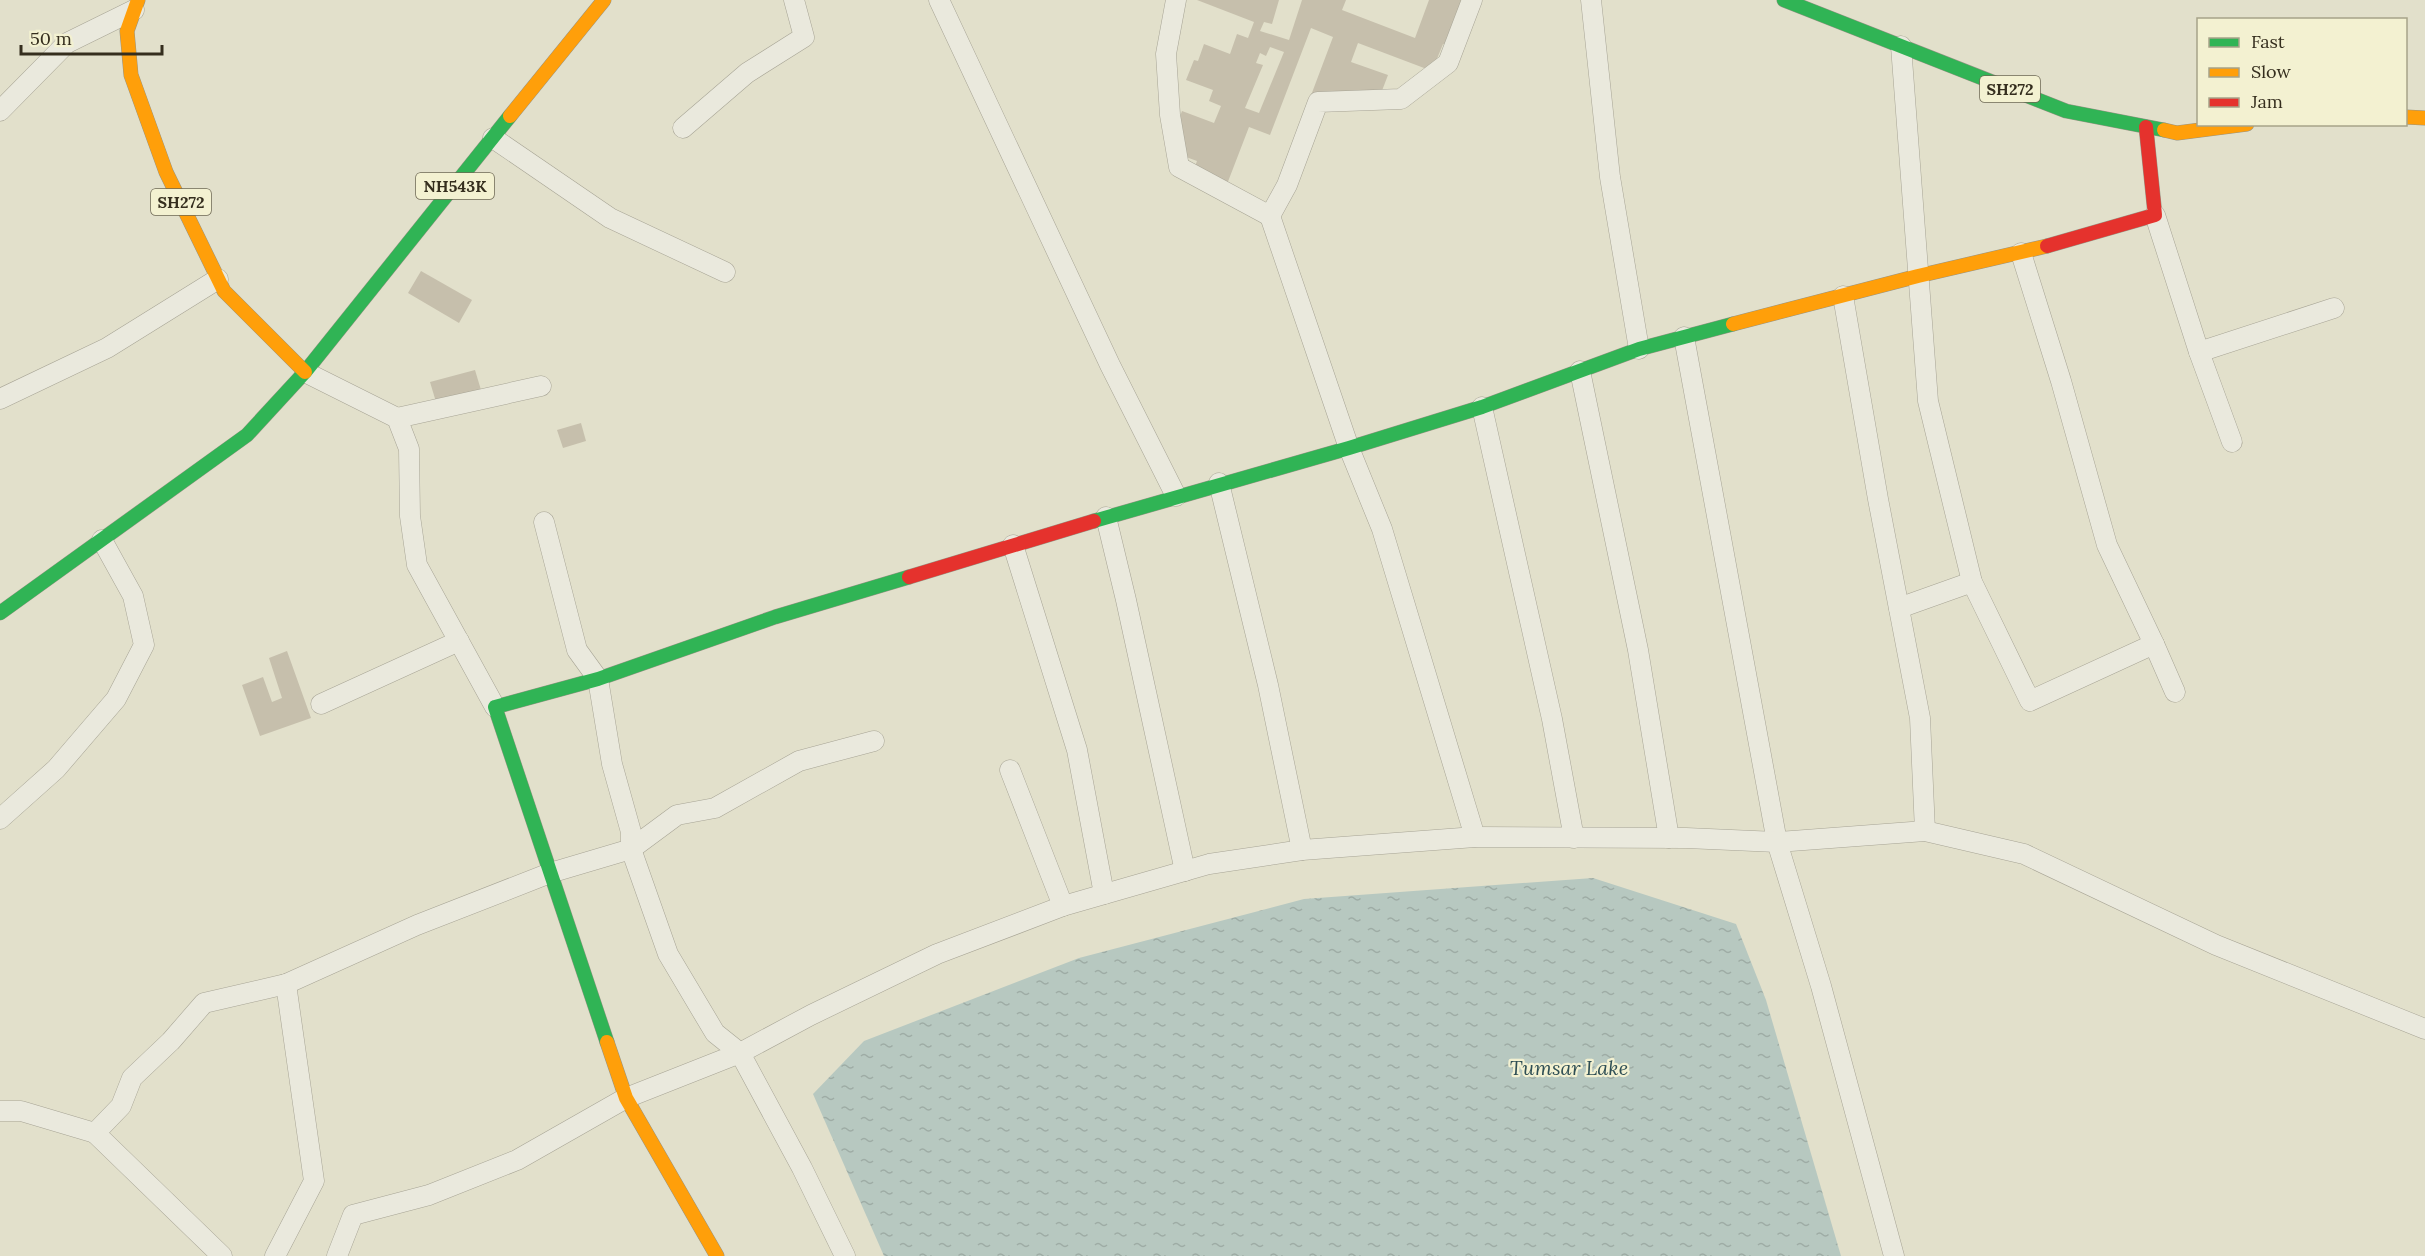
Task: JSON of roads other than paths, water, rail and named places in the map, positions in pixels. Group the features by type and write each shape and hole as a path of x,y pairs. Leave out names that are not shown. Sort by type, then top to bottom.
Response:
{"main road":[{"name":"NH543K","path":"0,613 247,435 305,372 604,0"},
{"name":"SH272","path":"1784,0 2066,111 2177,133 2231,126"},
{"name":"SH272","path":"136,5 127,31 131,75 166,172 224,291 305,372"},
{"path":"2407,117 2425,118"},
{"path":"717,1256 626,1098 495,706 598,679 775,617 1176,495 1349,448 1482,407 1639,349 1918,276 2021,254 2155,215 2146,127"}],"street":[{"path":"683,128 747,73 804,37 794,0"},
{"path":"939,0 1110,365 1176,495"},
{"path":"1176,0 1166,54 1170,115 1179,167 1270,216 1349,448 1382,529 1475,837"},
{"path":"1270,216 1287,185 1318,102 1401,99 1448,63 1472,0"},
{"path":"1592,0 1610,177 1639,349"},
{"path":"0,111 67,43 136,5"},
{"path":"1901,46 1928,401 1972,582 2030,701 2154,644"},
{"path":"493,138 610,218 725,272"},
{"path":"2155,215 2199,352 2232,442"},
{"path":"2021,254 2061,381 2107,545 2175,692"},
{"path":"0,399 107,348 218,279"},
{"path":"1843,296 1920,718 1925,831"},
{"path":"2199,352 2334,308"},
{"path":"1684,337 1777,842 1821,986 1894,1256"},
{"path":"1580,371 1638,650 1669,838"},
{"path":"305,372 397,418 542,386"},
{"path":"1482,407 1552,719 1575,838"},
{"path":"397,418 409,449 410,516 417,565 495,706"},
{"path":"1219,483 1268,685 1302,850"},
{"path":"1106,517 1129,611 1185,871"},
{"path":"544,522 577,650 598,679 612,764 631,832 631,849 668,954 715,1033 740,1053 802,1168 845,1256"},
{"path":"0,819 56,769 116,699 144,645 133,596 102,540"},
{"path":"1013,545 1077,750 1104,894"},
{"path":"1899,608 1972,582"},
{"path":"321,704 459,641"},
{"path":"95,1133 121,1106 132,1078 171,1041 204,1003 286,984 417,925 550,873 631,849 677,815 715,808 799,761 874,741"},
{"path":"1010,770 1063,906"},
{"path":"337,1256 353,1215 429,1194 517,1160 626,1098 740,1053 811,1015 937,954 1063,906 1209,864 1302,850 1475,837 1669,838 1777,842 1925,831 2024,854 2216,945 2425,1029"},
{"path":"275,1256 314,1181 286,984"},
{"path":"0,1111 21,1111 95,1133 222,1256"}],"water":[{"name":"Tumsar Lake","path":"1593,878 1736,924 1766,1000 1841,1256 884,1256 813,1094 864,1041 1079,958 1304,899"}]}
